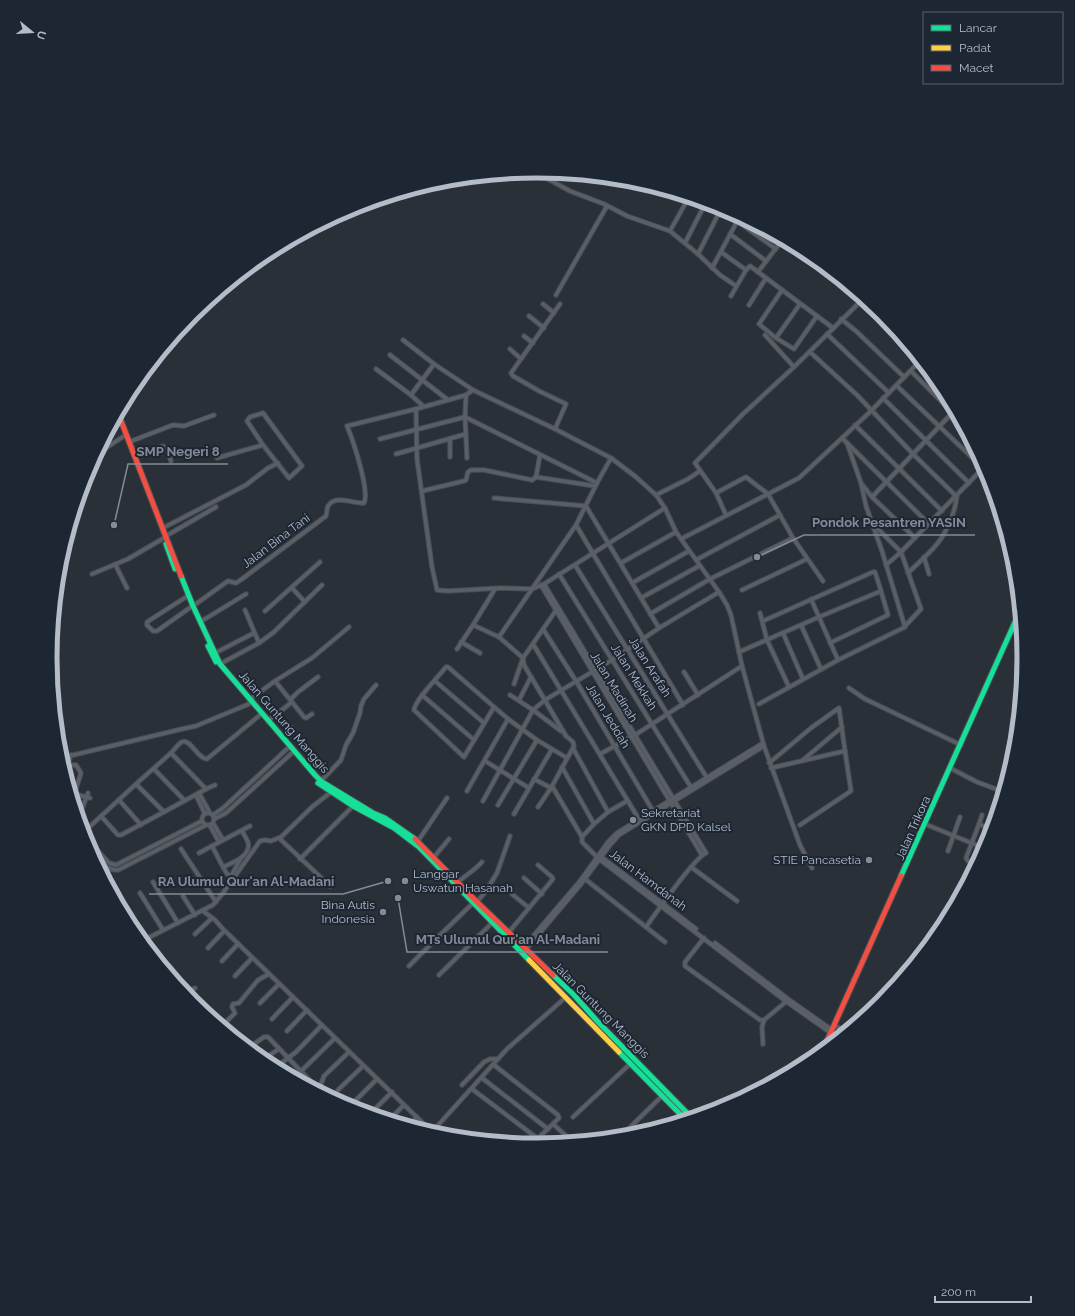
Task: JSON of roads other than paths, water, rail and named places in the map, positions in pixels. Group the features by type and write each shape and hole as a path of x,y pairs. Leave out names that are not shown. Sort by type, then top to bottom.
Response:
{"street":[{"path":"547,178 570,191 627,216 670,231 698,254 720,275 736,286"},
{"path":"670,231 687,201"},
{"path":"556,295 607,206"},
{"path":"685,243 703,207"},
{"path":"698,254 719,213"},
{"path":"712,268 737,221"},
{"path":"738,221 776,249"},
{"path":"730,234 766,261"},
{"path":"758,272 780,243"},
{"path":"721,252 746,270"},
{"path":"731,296 746,270 750,266 833,328"},
{"path":"749,305 766,278"},
{"path":"782,290 759,324 776,338 794,349 817,316"},
{"path":"726,515 716,493 695,462 743,414 810,352 841,319 860,302"},
{"path":"543,304 554,313"},
{"path":"555,429 566,404 513,376 511,372 560,304"},
{"path":"776,338 800,304"},
{"path":"529,316 544,328"},
{"path":"841,319 856,331 904,377"},
{"path":"827,334 889,393"},
{"path":"765,335 794,367"},
{"path":"524,336 533,343"},
{"path":"403,340 434,364 473,390 555,429 611,458 656,495 665,508 676,532 727,605 731,615 742,666 769,763 800,845 812,868"},
{"path":"510,350 521,359"},
{"path":"810,352 857,395 871,412 957,496 957,502 940,540 908,573"},
{"path":"390,355 423,379 448,400"},
{"path":"411,395 434,364"},
{"path":"681,538 799,478 871,412 918,364"},
{"path":"376,369 411,395 423,406"},
{"path":"911,371 945,403"},
{"path":"896,386 974,458"},
{"path":"473,390 466,395 423,406 416,410 416,448 436,590 448,592 495,589 532,589 542,585 575,565 665,508"},
{"path":"466,395 465,417 467,458"},
{"path":"883,398 969,482"},
{"name":"Jalan Bina Tani","path":"192,607 228,581 236,582 242,579 326,516 328,507 334,501 365,502 364,478 347,426 416,410"},
{"path":"263,413 302,467 289,478 278,463 263,445 247,421 250,417 263,413"},
{"path":"872,497 952,414"},
{"path":"105,450 127,439 173,425 184,426 214,415"},
{"path":"380,439 465,417 596,484"},
{"name":"Jalan Guntung Manggis","path":"120,419 192,607 217,666 314,778 331,792 353,806 394,828 419,847 475,902 509,932 523,950 566,997 596,1024 688,1114"},
{"name":"Jalan Guntung Manggis","path":"119,422 127,439 163,528 186,597 220,664 249,702 283,737 321,781 373,813 388,819 418,841 458,882 493,922 574,995 596,1024 682,1116"},
{"path":"856,426 942,511"},
{"path":"396,454 466,434"},
{"path":"842,438 929,524"},
{"path":"450,439 450,457"},
{"path":"847,443 905,626"},
{"path":"217,458 263,445"},
{"path":"134,456 163,446 166,448 170,462"},
{"path":"536,477 540,455"},
{"path":"499,637 576,525 596,484 611,458"},
{"path":"163,528 246,485 268,468 278,463"},
{"path":"422,491 464,481 466,480 468,472 471,470 484,470 532,480 536,477 596,484"},
{"path":"656,495 700,471"},
{"path":"886,565 901,552 980,471"},
{"path":"716,493 746,477 768,494 793,538 823,581"},
{"path":"860,483 872,497 915,538"},
{"path":"494,498 586,506"},
{"path":"586,506 658,628"},
{"path":"92,574 128,559 216,507"},
{"path":"696,560 780,515"},
{"path":"759,704 838,660 905,628 905,626 921,609 901,552 873,524"},
{"path":"576,525 683,705"},
{"path":"621,563 676,532"},
{"path":"650,614 710,579 793,538"},
{"path":"632,584 689,551"},
{"path":"924,557 929,574"},
{"path":"742,590 807,559"},
{"path":"265,611 320,562"},
{"path":"115,564 127,588"},
{"name":"Jalan Arafah","path":"575,565 707,779"},
{"path":"641,598 699,566"},
{"path":"763,621 875,572 888,615 830,643"},
{"name":"Jalan Mekkah","path":"559,574 692,789"},
{"path":"220,664 259,643 274,632 322,585"},
{"name":"Jalan Madinah","path":"542,585 704,854 692,867"},
{"path":"292,588 305,602"},
{"path":"457,649 495,589"},
{"path":"739,652 881,591"},
{"path":"483,801 532,710 545,700 612,660 658,628 719,592"},
{"path":"200,622 246,594"},
{"path":"186,597 147,622 147,625 153,631 156,631 192,607"},
{"path":"812,599 838,660"},
{"path":"514,684 523,658 556,609"},
{"path":"245,610 259,643"},
{"path":"760,613 767,640 790,687"},
{"name":"Jalan Trikora","path":"827,1042 1016,620"},
{"path":"473,625 499,637 523,658 524,665 530,677 566,736"},
{"path":"801,625 821,669"},
{"path":"67,756 196,726 249,702 275,681 308,660 349,627"},
{"name":"Jalan Jeddah","path":"543,629 576,681 654,812"},
{"path":"215,653 254,633"},
{"path":"783,633 803,680"},
{"path":"461,642 480,653"},
{"path":"533,644 639,821"},
{"path":"600,754 652,725 742,666"},
{"path":"494,707 464,758 415,712 414,707 422,695 446,667 449,667 508,719 537,740 567,758"},
{"path":"684,672 698,695"},
{"path":"268,721 291,701 298,692 318,677"},
{"path":"519,700 530,677"},
{"path":"435,680 484,723"},
{"path":"275,681 305,718 312,714"},
{"path":"321,781 341,760 353,733 364,699 376,685"},
{"path":"849,688 865,699 961,745"},
{"path":"422,695 474,740"},
{"path":"510,695 559,730 574,744 573,748 608,812"},
{"path":"769,763 811,728 839,708 851,791 800,825"},
{"path":"88,826 154,769 182,742 185,741 189,743 202,758 207,759 260,715"},
{"path":"467,791 508,719"},
{"path":"802,761 842,727"},
{"path":"283,737 292,728"},
{"path":"498,805 537,740"},
{"path":"523,950 585,879 608,842 618,833 692,789 763,744"},
{"path":"101,857 110,863 118,864 202,821 202,818 223,808 288,748"},
{"path":"538,807 573,748"},
{"path":"514,814 552,749"},
{"path":"771,768 845,751"},
{"path":"171,753 206,789"},
{"path":"103,862 107,868 118,870 211,823 226,813 292,753"},
{"path":"69,763 71,755"},
{"path":"485,761 529,788"},
{"path":"69,766 76,765 81,773 76,790"},
{"path":"562,767 594,824"},
{"path":"950,768 977,782 999,790"},
{"path":"154,769 184,800"},
{"path":"534,779 551,787"},
{"path":"136,784 164,812"},
{"path":"101,816 120,835 215,785"},
{"name":"Jalan Hamdanah","path":"551,787 582,837 582,842 594,853 788,1001"},
{"path":"147,938 203,911 216,902 260,841 272,841 279,838 312,807 331,792"},
{"path":"198,794 209,814 219,842"},
{"path":"78,796 88,796 82,809"},
{"path":"418,841 447,798"},
{"path":"119,800 141,825"},
{"path":"582,837 608,812 627,801"},
{"path":"300,859 353,806"},
{"path":"971,863 966,860 982,815"},
{"path":"948,851 960,817"},
{"path":"202,821 211,823 223,840"},
{"path":"925,824 979,846"},
{"path":"979,824 986,827"},
{"path":"199,853 250,826"},
{"path":"212,846 227,874 231,876 241,857 248,848 248,843 242,831"},
{"path":"409,966 475,902 497,873 510,836"},
{"path":"279,838 330,886"},
{"path":"434,857 449,839"},
{"path":"181,849 216,902"},
{"path":"223,867 241,857"},
{"path":"523,950 599,857"},
{"path":"458,882 470,872 475,870 482,862"},
{"path":"509,932 542,894 553,878 538,865"},
{"path":"646,927 692,867 737,901"},
{"path":"524,878 542,894"},
{"path":"585,879 665,942"},
{"path":"153,882 178,923"},
{"path":"140,893 163,930"},
{"path":"512,894 529,908"},
{"path":"183,896 195,915"},
{"name":"Jalan Hamdanah","path":"663,905 788,1001 832,1029 840,1031"},
{"path":"203,911 212,918 424,1124"},
{"path":"195,934 212,918"},
{"path":"439,975 493,922"},
{"path":"208,948 224,931"},
{"path":"704,938 685,962 685,966 760,1020 764,1020"},
{"path":"222,961 238,944"},
{"path":"234,976 252,958"},
{"path":"226,1023 235,1013 232,1007 233,1004 239,1004 258,980 268,974"},
{"path":"260,1003 280,984"},
{"path":"191,990 195,988"},
{"path":"436,1127 507,1050 566,997"},
{"path":"272,1019 294,998"},
{"path":"763,1044 762,1027 764,1020 788,1001"},
{"path":"287,1031 307,1010"},
{"path":"280,1063 296,1052 322,1025"},
{"path":"253,1045 267,1036 309,1080"},
{"path":"298,1075 335,1038"},
{"path":"268,1056 279,1049"},
{"path":"319,1086 324,1076 349,1052"},
{"path":"462,1085 484,1062 490,1059 498,1059"},
{"path":"573,1117 631,1063"},
{"path":"472,1089 537,1138 559,1118 557,1112 494,1065"},
{"path":"338,1090 363,1066"},
{"path":"482,1078 548,1129"},
{"path":"354,1102 377,1079"},
{"path":"374,1110 392,1092"},
{"path":"628,1129 663,1096"},
{"path":"394,1116 404,1105"},
{"path":"413,1122 417,1117"},
{"path":"553,1124 567,1137"}],"place":[{"name":"SMP Negeri 8","path":"114,525"},
{"name":"Pondok Pesantren YASIN","path":"757,557"},
{"name":"Sekretariat GKN DPD Kalsel","path":"633,820"},
{"name":"STIE Pancasetia","path":"869,860"},
{"name":"RA Ulumul Qur'an Al-Madani","path":"388,881"},
{"name":"Langgar Uswatun Hasanah","path":"405,881"},
{"name":"MTs Ulumul Qur'an Al-Madani","path":"398,898"},
{"name":"Bina Autis Indonesia","path":"383,912"}]}
